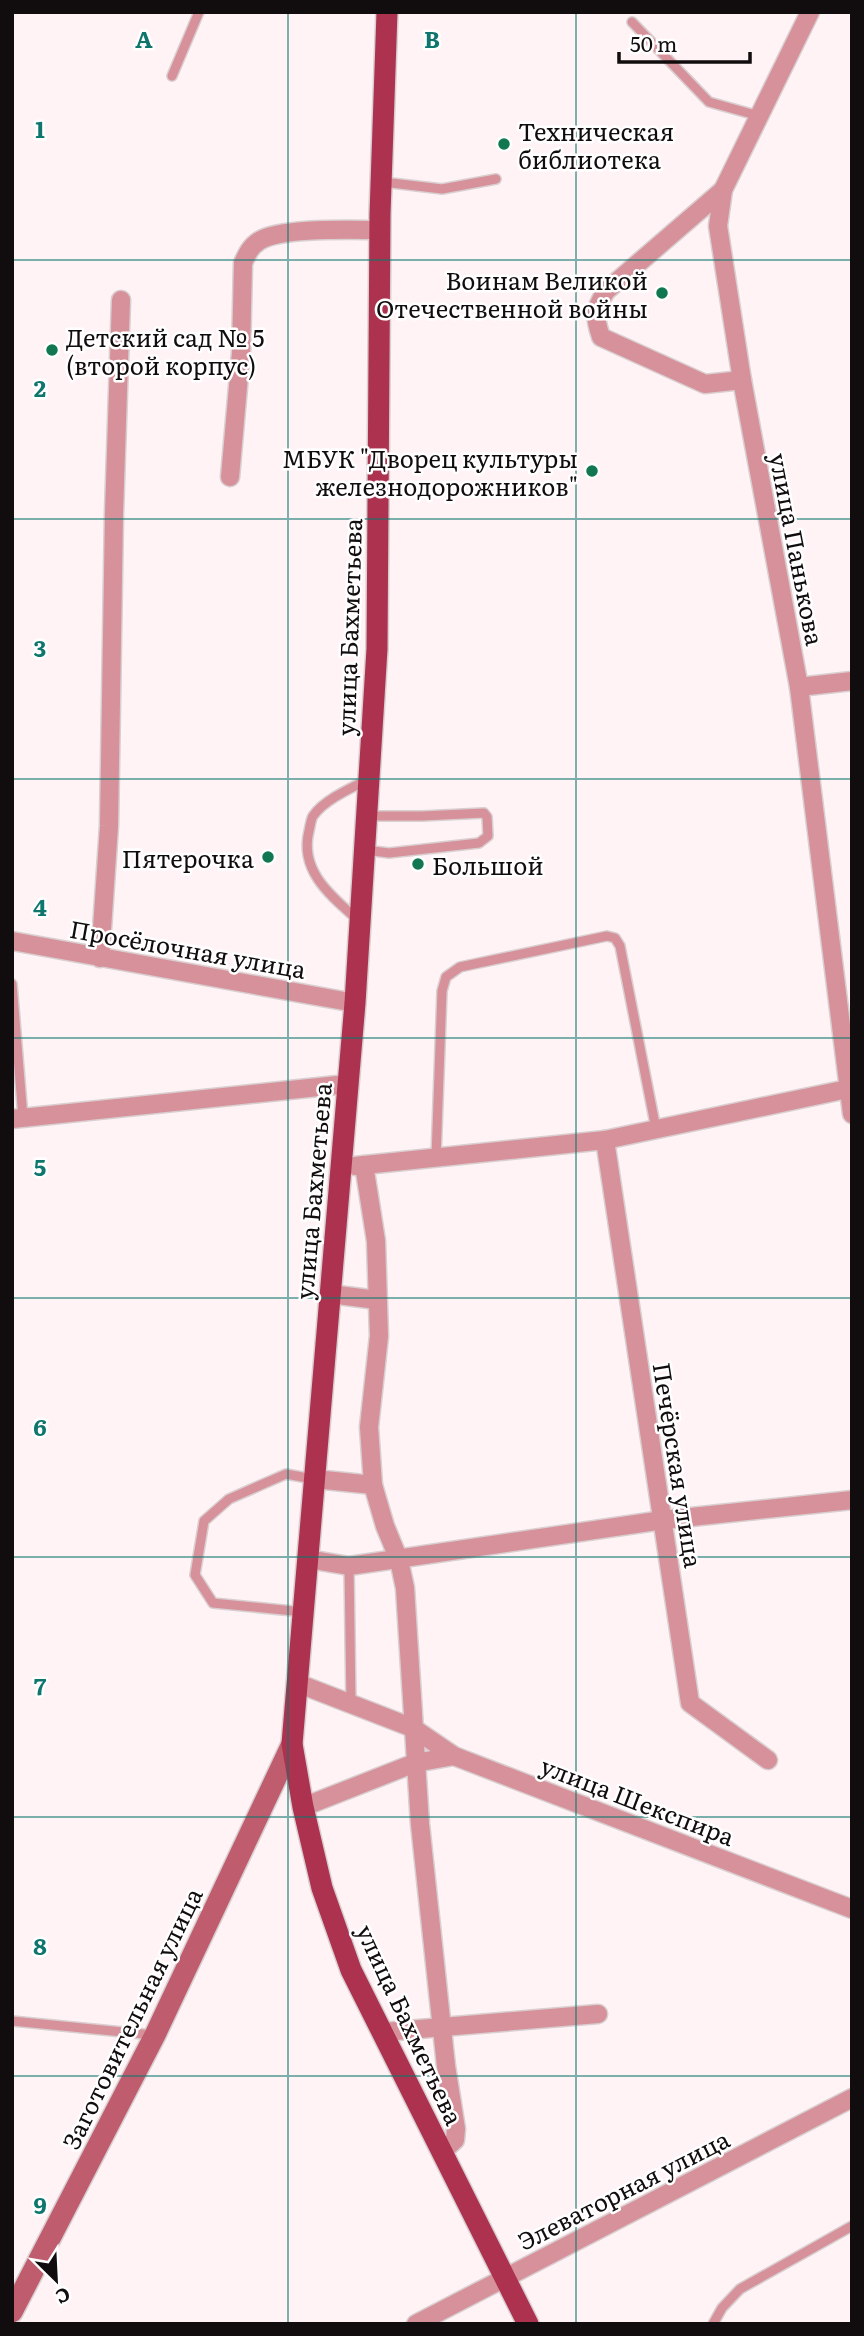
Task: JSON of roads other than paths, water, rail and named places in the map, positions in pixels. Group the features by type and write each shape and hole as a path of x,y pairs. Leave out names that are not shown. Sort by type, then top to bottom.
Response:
{"main road":[{"name":"улица Бахметьева","path":"387,12 380,230 377,649 355,1003 292,1744 303,1807 326,1900 351,1970 528,2324"},
{"name":"Заготовительная улица","path":"12,2312 155,2035 292,1744"}],"street":[{"name":"улица Панькова","path":"810,12 723,190 718,226 742,380 799,687 852,1114"},
{"path":"723,190 606,291 596,306 596,321 601,337 705,384 742,380"},
{"path":"230,477 241,353 243,263 248,250 260,240 278,234 380,230"},
{"path":"100,958 109,826 114,513 121,300"},
{"path":"799,687 852,681"},
{"name":"Просёлочная улица","path":"12,941 355,1003"},
{"path":"17,1118 347,1084"},
{"path":"341,1168 605,1140 850,1088"},
{"name":"Печёрская улица","path":"605,1140 690,1703 768,1759"},
{"path":"364,1166 376,1241 379,1336 369,1427 373,1485 399,1560 405,1588 415,1763 442,2027 456,2129 455,2140 442,2152"},
{"path":"330,1294 377,1300"},
{"path":"315,1479 373,1485"},
{"path":"307,1559 349,1566 663,1520 852,1500"},
{"name":"улица Шекспира","path":"297,1683 412,1728 454,1756 852,1909"},
{"path":"303,1807 415,1763 454,1756"},
{"path":"384,2032 597,2014"},
{"name":"Элеваторная улица","path":"416,2324 852,2098"}],"lane":[{"path":"172,76 199,12"},
{"path":"632,22 709,102 760,116"},
{"path":"381,182 442,189 496,179"},
{"path":"360,922 319,883 308,862 307,840 313,816 338,794 369,780"},
{"path":"365,850 389,853 479,843 488,836 487,817 484,813 367,816"},
{"path":"436,1158 442,991 446,977 460,967 607,936 615,938 620,946 656,1129"},
{"path":"12,984 17,1118"},
{"path":"303,1612 213,1603 195,1575 204,1521 229,1499 286,1474 315,1479"},
{"path":"349,1566 351,1704"},
{"path":"12,2021 155,2035"},
{"path":"713,2324 722,2308 740,2290 852,2226"}],"place":[{"name":"Техническая библиотека","path":"504,144"},
{"name":"Воинам Великой Отечественной войны","path":"662,293"},
{"name":"Детский сад № 5 (второй корпус)","path":"52,350"},
{"name":"МБУК \"Дворец культуры железнодорожников\"","path":"592,471"},
{"name":"Пятерочка","path":"268,857"},
{"name":"Большой","path":"418,864"}]}
